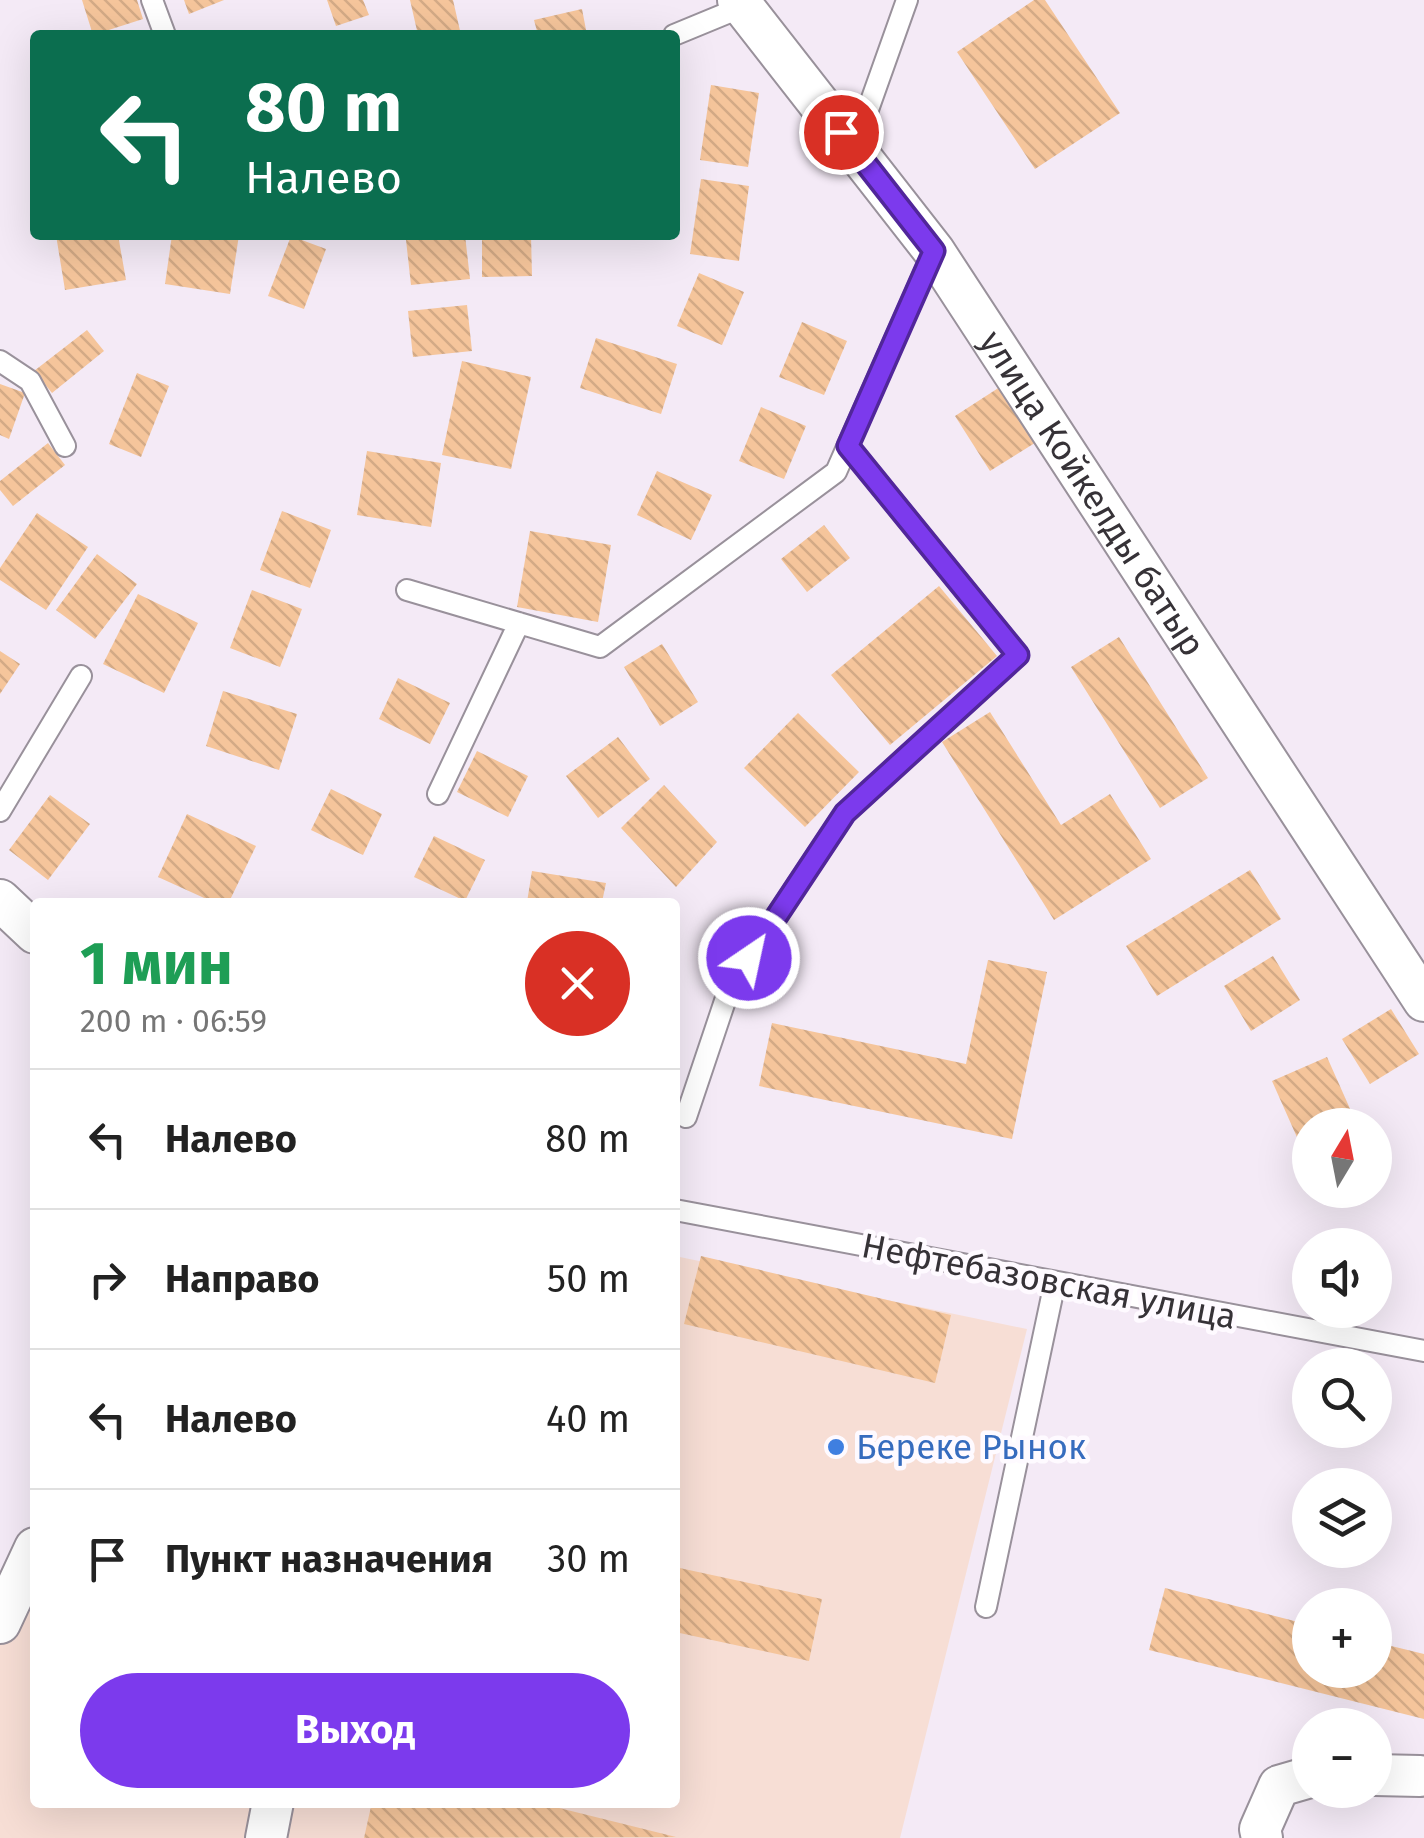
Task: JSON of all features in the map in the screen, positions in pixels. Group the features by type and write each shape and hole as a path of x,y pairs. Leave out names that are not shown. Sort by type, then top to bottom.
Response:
{"street":[{"name":"улица Койкелды батыр","path":"740,4 934,251 1424,1002"},
{"path":"0,900 30,928"},
{"path":"0,1623 30,1559"},
{"path":"1392,1775 1420,1776"},
{"path":"1262,1838 1260,1829 1278,1786 1292,1782"},
{"path":"266,1838 272,1808"}],"lane":[{"path":"152,0 163,30"},
{"path":"854,149 907,0"},
{"path":"680,32 740,4"},
{"path":"407,590 600,647 836,472 934,251"},
{"path":"0,361 30,381 65,446"},
{"path":"686,1117 730,986 845,813 1018,655 848,446"},
{"path":"438,794 520,623"},
{"path":"0,811 81,676"},
{"name":"Нефтебазовская улица","path":"680,1211 1424,1351"},
{"path":"986,1607 1055,1282"}],"shaded area":[{"name":"Береке Рынок","path":"680,1257 1027,1329 900,1838 0,1838 0,1634 30,1574 30,1808 680,1808"}],"building":[{"path":"82,0 137,0 143,19 109,30 91,30"},
{"path":"184,0 224,0 189,14"},
{"path":"327,0 363,0 369,15 336,26"},
{"path":"410,0 453,0 460,30 417,30"},
{"path":"1034,0 1045,0 1120,113 1035,169 957,52"},
{"path":"582,9 586,30 537,30 534,20"},
{"path":"711,85 759,93 748,167 700,160"},
{"path":"701,179 749,186 739,261 690,254"},
{"path":"57,240 119,240 126,280 65,290"},
{"path":"171,240 238,240 230,294 165,284"},
{"path":"289,240 326,249 304,309 268,296"},
{"path":"406,240 466,240 470,279 411,285"},
{"path":"482,240 531,240 532,276 482,277"},
{"path":"699,273 744,292 722,345 677,326"},
{"path":"467,305 472,351 413,357 408,311"},
{"path":"802,322 847,341 824,395 779,377"},
{"path":"87,330 104,351 52,393 34,371"},
{"path":"596,338 677,364 661,414 580,388"},
{"path":"462,361 531,377 511,469 442,455"},
{"path":"137,373 169,386 141,457 109,444"},
{"path":"0,384 25,393 9,439 0,435"},
{"path":"1003,385 1038,441 990,471 955,416"},
{"path":"761,407 806,426 784,479 739,461"},
{"path":"48,443 65,465 13,506 0,490 0,481"},
{"path":"367,451 441,463 431,527 357,515"},
{"path":"657,471 712,495 691,540 637,515"},
{"path":"282,511 331,530 310,588 260,570"},
{"path":"37,513 88,547 46,610 0,580 0,568"},
{"path":"824,525 850,558 807,592 781,559"},
{"path":"530,531 611,545 598,622 517,607"},
{"path":"97,554 137,584 95,639 56,610"},
{"path":"939,586 997,656 890,745 831,675"},
{"path":"252,590 302,609 280,667 230,648"},
{"path":"138,594 198,623 164,693 103,664"},
{"path":"1119,637 1208,778 1160,808 1071,667"},
{"path":"662,644 698,702 660,726 624,667"},
{"path":"0,651 20,664 0,694"},
{"path":"398,678 450,703 430,744 379,719"},
{"path":"223,691 297,714 279,770 206,746"},
{"path":"990,712 1061,825 1110,794 1151,859 1054,920 942,742"},
{"path":"798,713 859,772 805,827 744,768"},
{"path":"618,737 650,779 598,818 566,776"},
{"path":"477,751 528,776 508,817 457,792"},
{"path":"664,785 717,842 676,887 621,828"},
{"path":"331,789 382,814 363,855 311,830"},
{"path":"50,795 90,824 48,880 9,850"},
{"path":"187,814 256,846 231,898 204,898 158,877"},
{"path":"434,836 485,860 466,898 414,877"},
{"path":"1250,870 1281,919 1157,996 1126,946"},
{"path":"532,871 606,883 603,898 528,898"},
{"path":"1273,956 1300,1000 1251,1031 1224,986"},
{"path":"988,960 1047,972 1012,1139 759,1086 772,1023 966,1064"},
{"path":"1391,1009 1419,1054 1370,1084 1342,1039"},
{"path":"1327,1057 1350,1108 1292,1108 1292,1126 1272,1081"},
{"path":"701,1256 951,1315 935,1383 684,1324"},
{"path":"680,1568 822,1599 809,1661 680,1633"},
{"path":"1165,1588 1292,1620 1292,1686 1149,1650"},
{"path":"1392,1646 1424,1654 1424,1719 1300,1688 1392,1688"},
{"path":"371,1808 559,1808 676,1837 364,1838"}],"place":[{"name":"Береке Рынок","path":"836,1447"}],"route":[{"path":"749,958 845,813 1018,655 848,446 934,251 841,132"}]}
